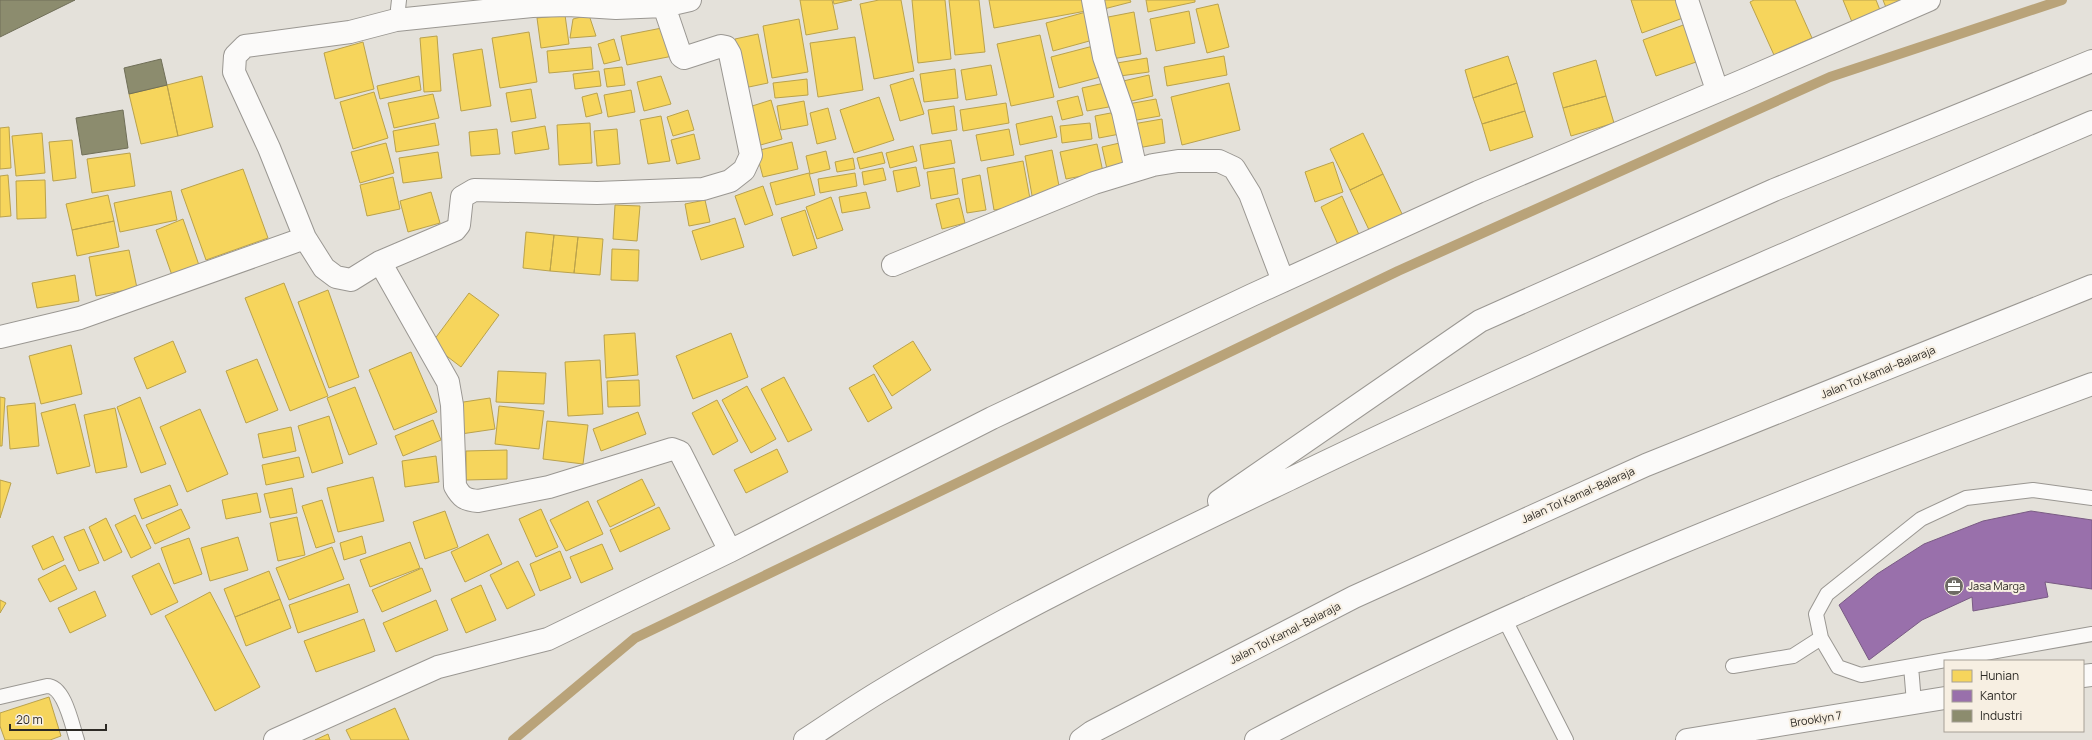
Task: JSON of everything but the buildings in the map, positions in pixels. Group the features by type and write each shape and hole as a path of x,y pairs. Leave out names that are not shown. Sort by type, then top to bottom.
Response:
{"main road":[{"path":"664,6 681,56 684,58 721,46 726,47 730,54 752,155 744,170 730,181 703,189 598,193 474,190 462,197 459,225 455,230 380,262 351,280 336,277 324,268 305,238 269,148 234,72 235,56 245,46 350,32 396,20 567,3 616,8 664,6 690,0"},
{"path":"1093,0 1104,57 1123,112 1136,170"},
{"path":"1687,0 1717,90"},
{"path":"275,740 438,667 548,639 730,551 992,418 1283,281 1478,192 1717,90 1742,81 1929,0"},
{"path":"1160,541 1480,321 1774,190 2092,61"},
{"path":"805,740 884,689 999,624 1160,541 1376,437 1602,334 1805,244 2092,122"},
{"path":"893,265 1094,183 1154,165 1178,161 1219,161 1234,168 1250,194 1283,281"},
{"path":"0,337 80,318 305,238"},
{"path":"380,262 448,382 452,405 455,486 461,497 468,500 478,501 549,487 672,449 680,452 730,551"},
{"name":"Jalan Tol Kamal–Balaraja","path":"1080,740 1092,732 1354,597 1632,471 2092,286"},
{"path":"1256,740 1459,641 1656,552 1940,440 2092,384"},
{"path":"1940,440 2092,392"},
{"name":"Brooklyn 7","path":"1687,740 1944,698"}],"lane":[{"path":"1944,660 1861,675 1838,667 1821,638 1816,614 1827,594 1921,519 1966,498 2033,490 2092,498"},
{"path":"1505,620 1566,740"},
{"path":"1945,660 2092,634"},
{"path":"1733,666 1793,656 1821,638"},
{"path":"1911,666 1914,704"},
{"path":"0,697 47,686 55,687 61,694 77,740"}],"waterway":[{"path":"513,740 635,638 1398,271 1830,77 2062,0"}],"place":[{"name":"Jasa Marga","path":"1954,586"}]}
